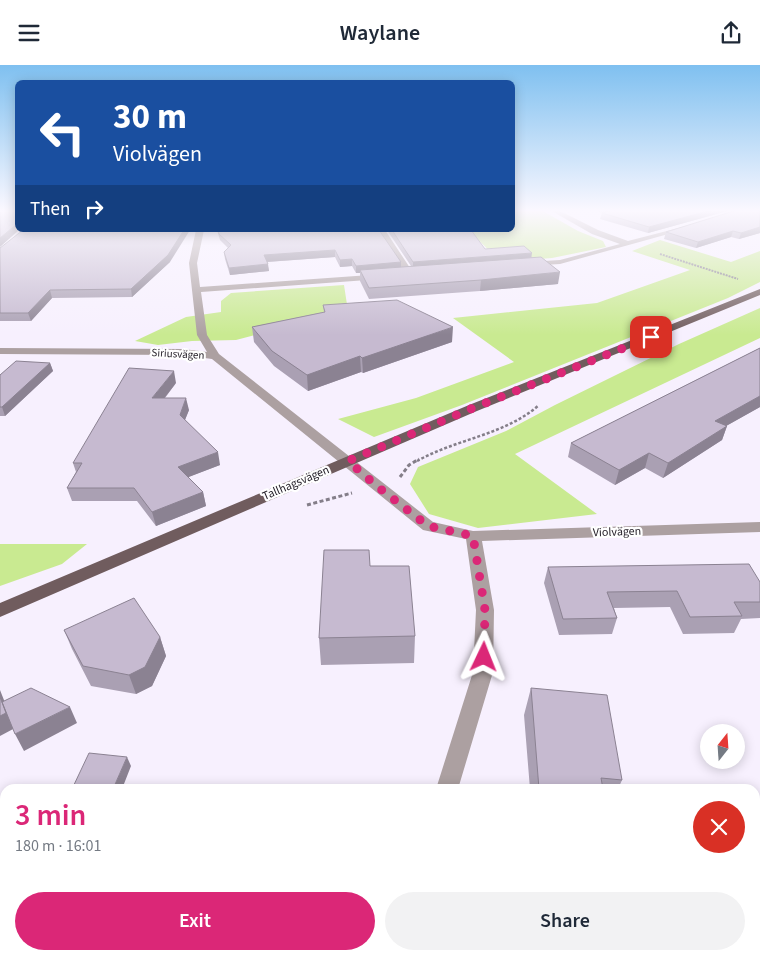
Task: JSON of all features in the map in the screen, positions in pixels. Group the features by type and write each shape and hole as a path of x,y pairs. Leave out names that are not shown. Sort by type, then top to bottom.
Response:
{"main road":[{"name":"Tallhagsvägen","path":"0,610 473,408 760,292"}],"street":[{"path":"195,252 193,263 198,290 202,335 215,356"},
{"path":"198,290 406,274 393,252"},
{"path":"521,265 560,262 597,252"},
{"name":"Siriusvägen","path":"0,351 184,353 215,356 348,461"},
{"name":"Violvägen","path":"348,461 428,526 473,536 760,527"},
{"path":"448,784 483,672 485,610 473,536"}],"path":[{"path":"652,252 692,266 744,281"},
{"path":"305,506 378,487 400,477 409,465 427,455 486,434 529,414"}],"green space":[{"path":"490,252 583,252 552,258 501,262"},
{"path":"634,252 698,252 731,262 760,252 760,282 728,298 462,405 374,437 338,419 416,398 514,362 453,318 597,303 690,270"},
{"path":"344,285 348,311 236,340 192,341 158,345 135,341 186,317 221,312 221,301 231,293"},
{"path":"760,308 760,338 515,454 597,514 478,528 429,514 410,484 418,467 506,431 679,344"},
{"path":"0,544 87,544 62,564 0,586"}],"building":[{"path":"0,252 170,252 131,289 50,290 28,313 0,313"},
{"path":"224,252 311,252 264,255 268,264 229,268"},
{"path":"336,252 394,252 401,262 356,266 352,259 340,260"},
{"path":"406,252 532,253 413,262"},
{"path":"541,257 560,272 369,288 360,270"},
{"path":"397,300 453,327 307,375 272,351 252,327 325,312 323,305"},
{"path":"760,348 760,396 715,421 727,426 668,463 649,453 619,470 571,443"},
{"path":"16,361 50,363 0,407 0,375"},
{"path":"129,368 174,371 152,398 186,398 180,415 218,452 178,467 203,492 152,512 134,488 67,488 82,463 73,463"},
{"path":"324,550 369,550 370,566 409,566 415,636 319,638"},
{"path":"749,564 760,582 760,602 734,602 742,616 690,617 677,591 607,592 617,618 563,619 548,567"},
{"path":"134,598 160,637 145,667 129,675 83,666 64,630"},
{"path":"31,688 70,707 15,734 2,702"},
{"path":"531,688 607,695 622,780 601,778 602,784 539,784"},
{"path":"0,697 6,713 0,716"},
{"path":"89,753 127,757 115,784 74,784"}],"route":[{"path":"484,657 485,610 473,536 428,526 348,461 473,408 651,337"}]}
